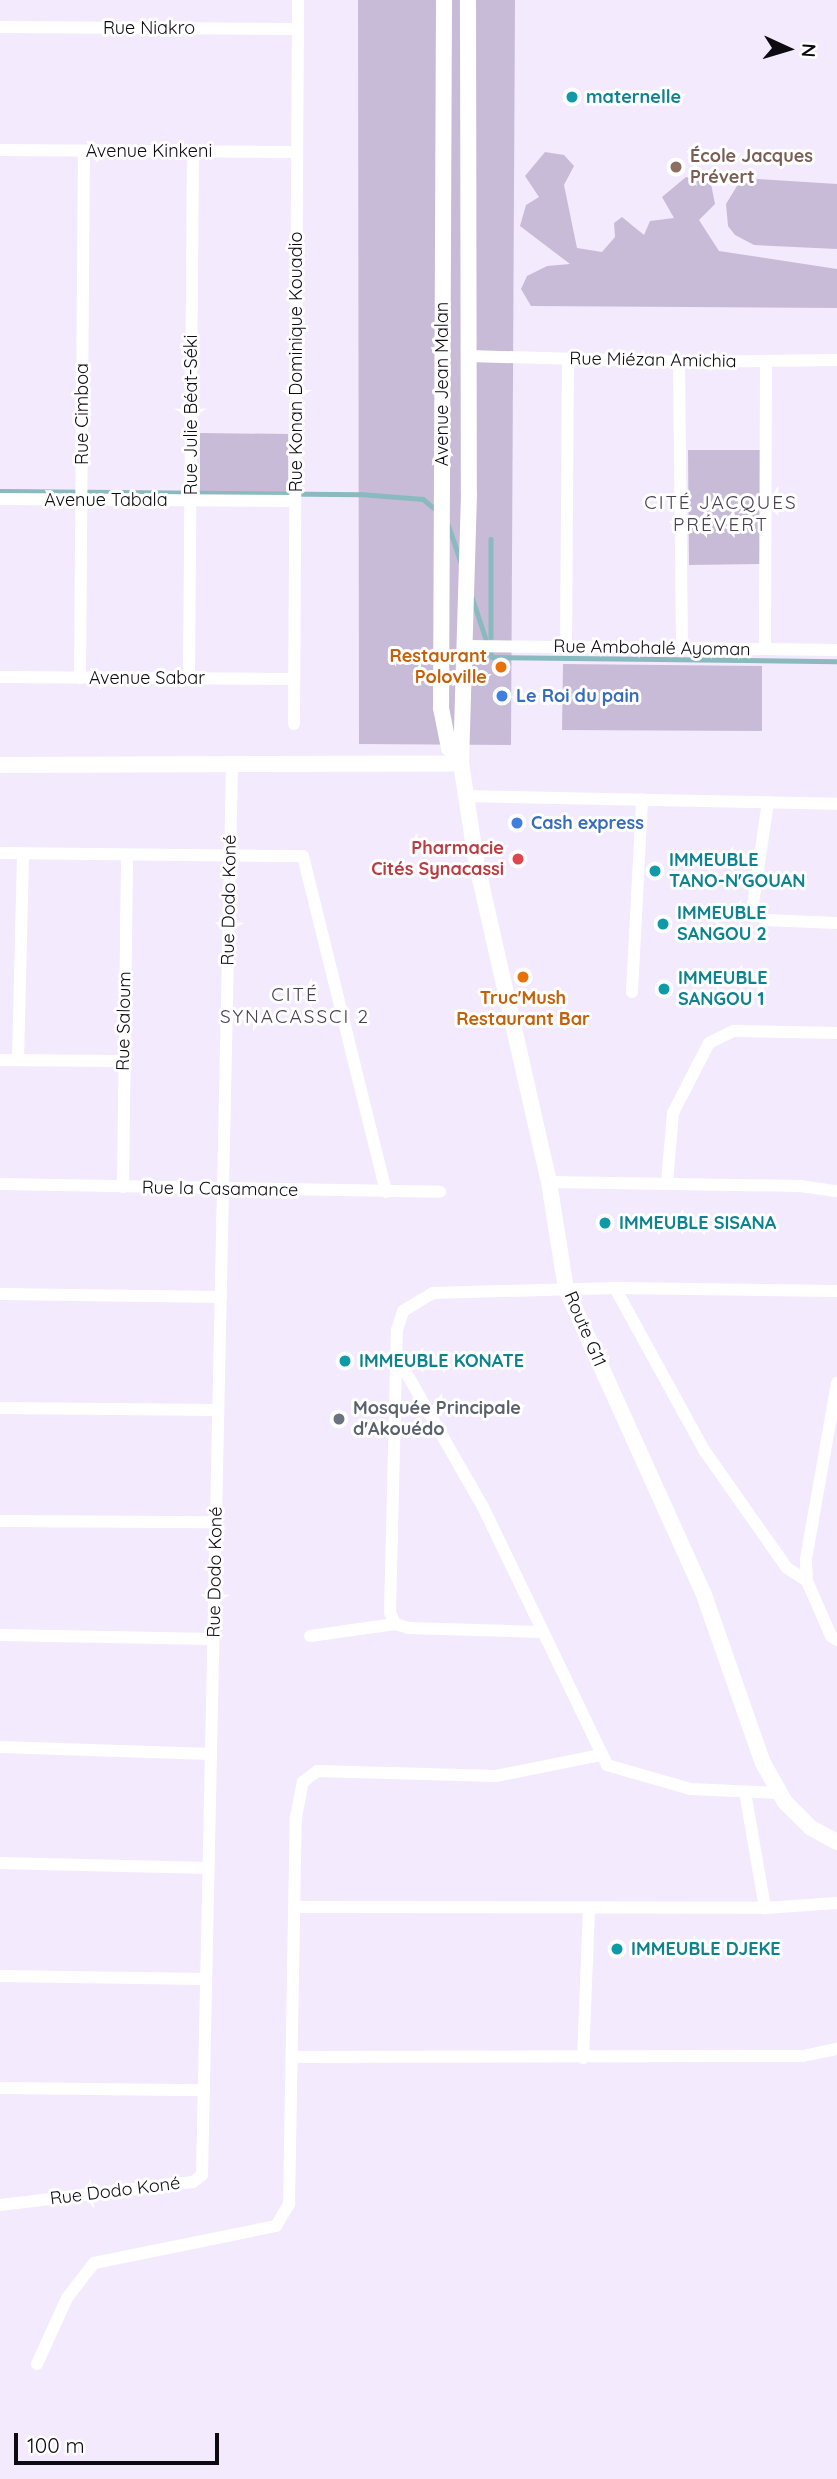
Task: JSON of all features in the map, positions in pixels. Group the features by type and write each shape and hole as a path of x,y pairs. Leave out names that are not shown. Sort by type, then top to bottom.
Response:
{"main road":[{"name":"Avenue Jean Malan","path":"444,0 441,708 449,748 461,763"},
{"name":"Avenue Jean Malan","path":"461,763 466,646 469,356 468,0"},
{"path":"0,765 461,763"},
{"name":"Route G11","path":"461,763 465,796 527,1096 549,1182 566,1289 680,1537 763,1763 780,1793 811,1828 837,1842"}],"street":[{"name":"Rue Konan Dominique Kouadio","path":"294,723 298,0"},
{"name":"Rue Niakro","path":"0,27 298,29"},
{"name":"Avenue Kinkeni","path":"0,150 297,152"},
{"name":"Rue Cimboa","path":"80,678 84,150"},
{"name":"Rue Julie Béat-Séki","path":"189,679 193,151"},
{"name":"Rue Miézan Amichia","path":"469,356 679,362 837,360"},
{"path":"566,647 568,359"},
{"path":"765,649 766,361"},
{"path":"679,362 682,648"},
{"name":"Avenue Tabala","path":"0,499 295,501"},
{"name":"Rue Ambohalé Ayoman","path":"466,646 837,650"},
{"name":"Avenue Sabar","path":"0,677 294,679"},
{"name":"Rue Dodo Koné","path":"0,2205 193,2182 202,2175 232,763"},
{"path":"465,796 837,804"},
{"path":"632,992 642,799"},
{"path":"768,802 752,910 766,920 837,923"},
{"path":"0,853 303,856 386,1192"},
{"path":"18,1060 23,853"},
{"name":"Rue Saloum","path":"122,1187 127,855"},
{"path":"667,1184 673,1113 709,1043 734,1031 837,1033"},
{"path":"0,1060 122,1061"},
{"path":"549,1182 837,1191"},
{"name":"Rue la Casamance","path":"0,1184 440,1192"},
{"path":"615,1288 704,1450 787,1568 807,1581"},
{"path":"395,1624 390,1612 397,1330 403,1311 433,1293 615,1288 837,1291"},
{"path":"0,1294 221,1297"},
{"path":"398,1359 483,1507 607,1765 632,1776 690,1789 780,1793"},
{"path":"837,1383 807,1559 807,1581 831,1636 837,1640"},
{"path":"0,1408 218,1410"},
{"path":"0,1521 216,1522"},
{"path":"310,1636 395,1624 409,1628 542,1632"},
{"path":"0,1635 213,1639"},
{"path":"0,1747 211,1754"},
{"path":"37,2364 67,2298 94,2263 276,2226 289,2204 296,2057 296,1817 303,1782 317,1771 470,1778 600,1755"},
{"path":"745,1792 765,1908"},
{"path":"0,1863 208,1868"},
{"path":"297,1907 765,1908 837,1903"},
{"path":"583,2058 589,1909"},
{"path":"0,1976 206,1979"},
{"path":"296,2057 803,2056 837,2049"},
{"path":"0,2088 204,2090"}],"shaded area":[{"path":"358,0 515,0 511,745 359,744"},
{"path":"545,152 564,155 574,166 564,185 577,248 602,252 615,237 614,223 622,217 644,235 650,221 674,218 662,197 686,177 711,184 715,204 699,220 719,251 837,269 837,308 531,306 521,289 527,276 547,266 570,264 520,226 526,205 539,197 525,176"},
{"path":"758,179 837,184 837,249 754,245 735,235 728,226 726,204 737,186"},
{"path":"200,433 288,434 288,493 200,493"},
{"path":"688,450 760,450 760,564 689,565"},
{"path":"563,664 762,666 762,731 562,730"}],"waterway":[{"path":"0,491 360,494 423,499 436,510"},
{"path":"448,524 461,562"},
{"path":"491,539 491,637"},
{"path":"472,597 492,657 837,661"}],"place":[{"name":"maternelle","path":"572,97"},
{"name":"École Jacques Prévert","path":"676,167"},
{"name":"Restaurant Poloville","path":"501,667"},
{"name":"Le Roi du pain","path":"502,696"},
{"name":"Cash express","path":"517,823"},
{"name":"Pharmacie Cités Synacassi","path":"518,859"},
{"name":"IMMEUBLE TANO-N'GOUAN","path":"655,871"},
{"name":"IMMEUBLE SANGOU 2","path":"663,924"},
{"name":"Truc'Mush Restaurant Bar","path":"523,977"},
{"name":"IMMEUBLE SANGOU 1","path":"664,989"},
{"name":"IMMEUBLE SISANA","path":"605,1223"},
{"name":"IMMEUBLE KONATE","path":"345,1361"},
{"name":"Mosquée Principale d'Akouédo","path":"339,1419"},
{"name":"IMMEUBLE DJEKE","path":"617,1949"}],"district":[{"name":"CITÉ JACQUES PRÉVERT","path":"721,514"},
{"name":"CITÉ SYNACASSCI 2","path":"295,1006"}]}
